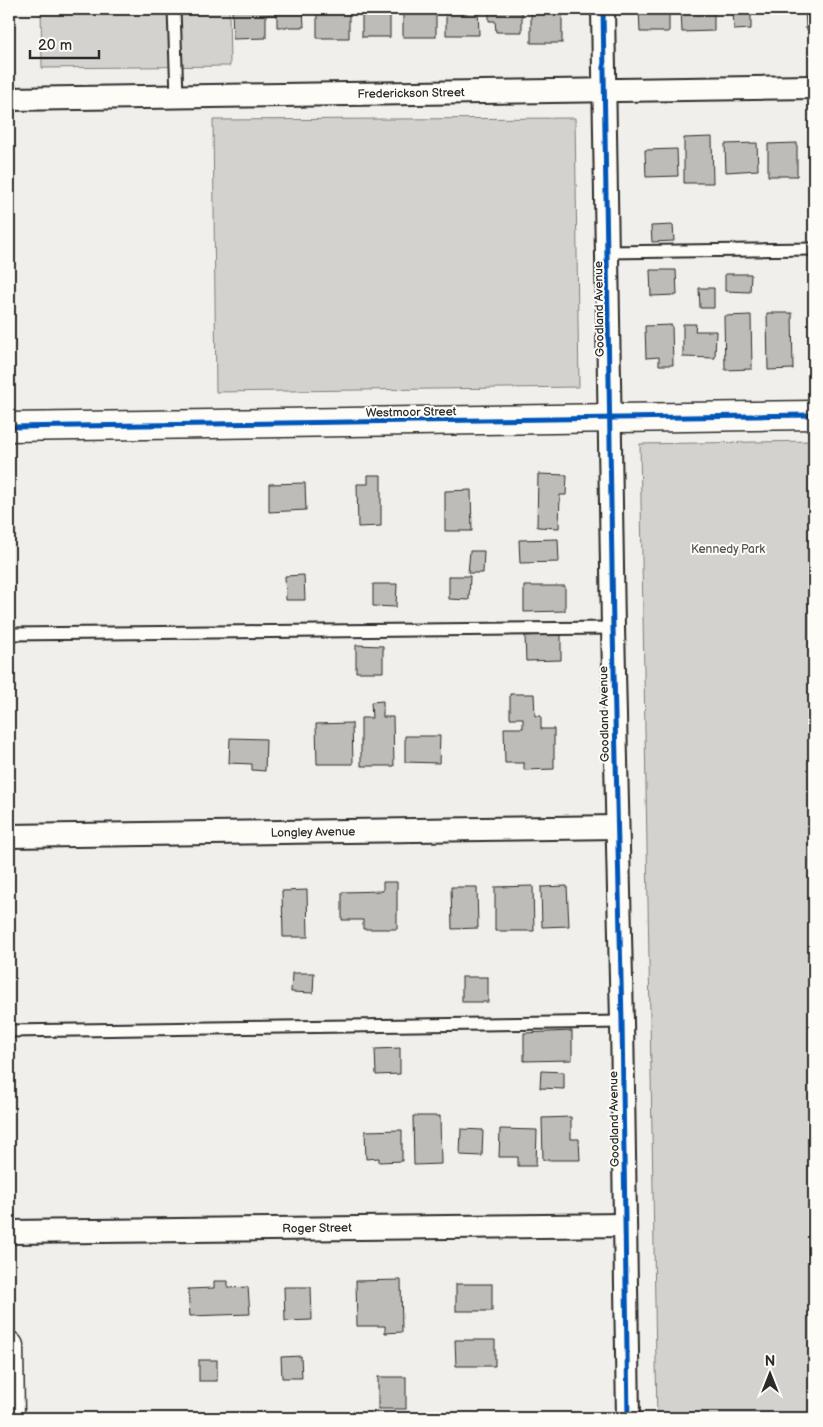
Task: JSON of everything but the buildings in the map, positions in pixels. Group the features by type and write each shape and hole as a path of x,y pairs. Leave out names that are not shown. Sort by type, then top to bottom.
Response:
{"street":[{"name":"Goodland Avenue","path":"603,9 616,828 622,1022 628,1418"},
{"name":"Frederickson Street","path":"9,99 814,87"},
{"name":"Westmoor Street","path":"9,427 814,415"},
{"name":"Longley Avenue","path":"9,836 616,828"},
{"name":"Roger Street","path":"9,1232 625,1225"},
{"path":"9,1346 10,1418"}],"lane":[{"path":"174,9 177,96"},
{"path":"608,252 814,249"},
{"path":"9,634 613,628"},
{"path":"9,1031 622,1022"}],"green space":[{"path":"41,9 229,9 230,66 42,68"},
{"path":"575,118 579,387 216,392 213,120"},
{"name":"Kennedy Park","path":"814,441 814,1418 657,1418 640,444"}],"railway":[{"path":"9,19 12,9"}],"cycle path":[{"path":"603,9 628,1418"},
{"path":"9,427 814,415"},
{"path":"9,1346 10,1418"}]}
